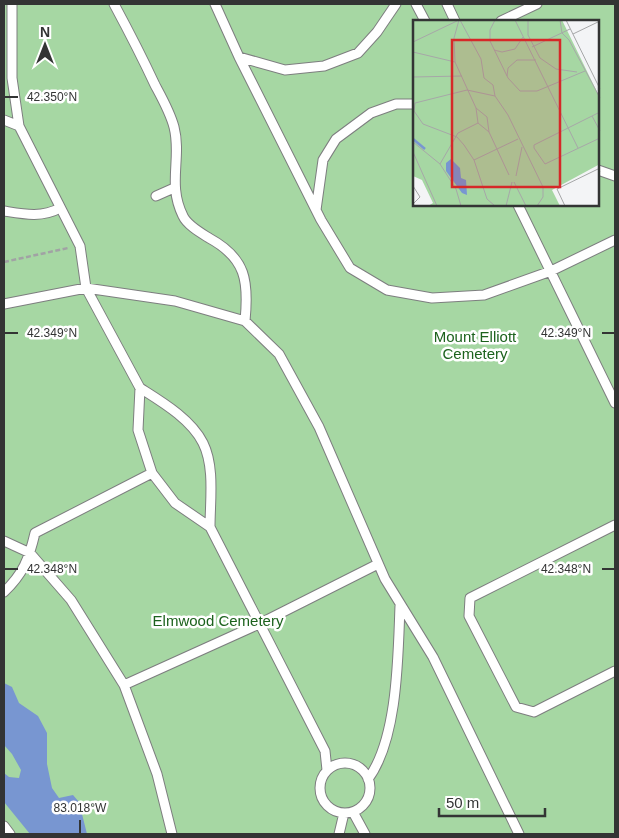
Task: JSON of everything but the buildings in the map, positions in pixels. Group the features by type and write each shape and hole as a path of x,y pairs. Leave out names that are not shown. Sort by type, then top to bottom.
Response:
{"lane":[{"path":"12,4 12,78 20,126 80,246 86,288 140,388 177,411 203,443 210,471 210,527 325,751 327,770"},
{"path":"114,4 135,42 174,128 174,188 184,218 203,234 226,247 237,261 246,280 246,321"},
{"path":"215,4 239,57 316,210 350,268 386,290 432,298 484,295 551,271 615,240"},
{"path":"239,57 285,70 324,66 358,53 377,32 396,4"},
{"path":"416,4 424,20"},
{"path":"447,4 455,20"},
{"path":"503,20 537,4"},
{"path":"316,210 323,160 336,139 372,113 396,104 413,104"},
{"path":"4,120 20,126"},
{"path":"599,170 615,176"},
{"path":"156,196 174,188"},
{"path":"518,206 615,403"},
{"path":"4,211 29,215 51,213 60,208"},
{"path":"4,304 86,288 175,301 246,321 279,354 319,427 378,564 400,606 433,657 519,834"},
{"path":"140,388 138,430 152,474 175,503 210,527"},
{"path":"4,592 20,577 30,553 34,533 152,474"},
{"path":"615,525 470,598 469,616 516,706 534,712 615,671"},
{"path":"4,541 30,553 71,600 124,685 157,774 172,834"},
{"path":"124,685 259,624 378,564"},
{"path":"368,779 377,768 395,701 400,606"},
{"path":"345,763 355,765 363,771 368,779 370,789 368,799 353,812 334,811 326,806 321,797 319,788 322,778 327,770 336,765 345,763"},
{"path":"353,812 365,834"},
{"path":"339,834 344,813"},
{"path":"4,826 10,834"}],"path":[{"path":"4,262 80,246"}],"green space":[{"name":"Elmwood Cemetery","path":"4,4 615,4 615,834 4,834"}],"water":[{"path":"4,683 12,687 19,703 38,716 47,733 47,764 52,788 59,798 73,795 79,802 87,834 30,834 4,802 4,773 9,777 19,778 21,770 12,754 4,745"}],"park label":[{"name":"Mount Elliott Cemetery","path":"475,346"}]}
